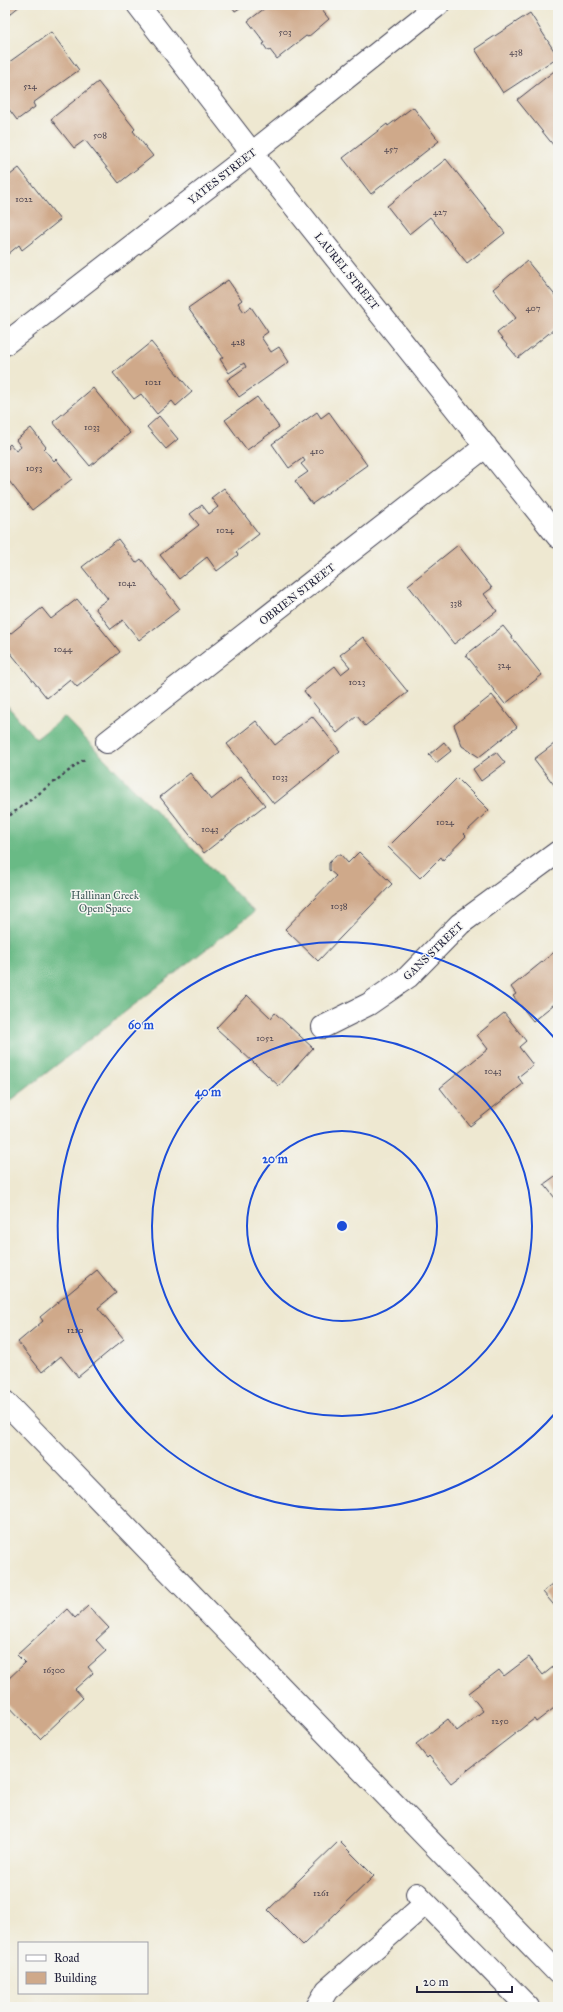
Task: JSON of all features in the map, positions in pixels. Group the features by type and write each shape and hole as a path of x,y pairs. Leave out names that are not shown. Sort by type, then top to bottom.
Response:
{"street":[{"name":"LAUREL STREET","path":"138,5 252,153 558,537"},
{"name":"YATES STREET","path":"5,344 252,153 438,5"},
{"name":"OBRIEN STREET","path":"107,742 486,446"},
{"name":"GANS STREET","path":"323,1027 369,1004 408,977 460,924 558,852"},
{"path":"5,1402 558,1973"},
{"path":"317,2007 327,1990 421,1898 528,2007"}],"path":[{"path":"5,819 107,742"}],"green space":[{"name":"Hallinan Creek Open Space","path":"5,703 36,739 64,717 254,912 5,1105"}],"building":[{"path":"5,5 21,5 5,18"},
{"path":"231,5 245,5 235,11"},
{"path":"269,5 318,5 329,19 308,37 306,36 277,59 270,50 268,51 263,44 265,43 248,21"},
{"path":"530,13 558,57 503,93 475,49"},
{"path":"51,32 79,70 33,103 35,107 17,120 5,104 5,65"},
{"path":"558,68 558,151 517,100"},
{"path":"98,82 135,129 133,131 153,156 119,183 85,140 74,148 51,119"},
{"path":"413,107 439,141 371,194 343,158 387,124 388,126"},
{"path":"446,159 505,233 467,263 430,217 409,234 387,206"},
{"path":"19,168 60,220 22,250 19,245 7,255 5,252 5,179"},
{"path":"527,261 558,299 558,326 518,358 497,333 516,318 493,289"},
{"path":"228,280 242,300 238,303 244,312 251,307 268,332 261,337 271,352 279,347 289,362 239,397 227,380 246,367 244,363 229,373 220,359 223,357 188,308"},
{"path":"151,342 192,392 176,406 172,401 157,414 141,394 134,399 113,373"},
{"path":"93,388 130,433 90,466 53,422"},
{"path":"257,397 279,427 247,450 225,420"},
{"path":"317,412 321,418 329,412 367,465 312,504 295,481 308,472 301,464 305,461 303,458 289,468 272,444"},
{"path":"159,416 178,439 166,449 147,427"},
{"path":"31,428 46,447 44,449 54,461 56,459 72,479 32,510 5,476 5,451 9,448 8,446 10,444 16,451 21,447 16,440"},
{"path":"224,488 259,534 236,552 238,555 217,571 207,557 179,579 160,555 199,525 190,514 202,505 209,514 218,507 211,498"},
{"path":"118,539 136,563 141,559 180,609 139,640 123,620 111,629 95,608 108,599 82,567"},
{"path":"458,545 492,588 484,594 497,611 454,644 408,585"},
{"path":"77,599 120,652 77,687 70,679 47,698 5,646 5,638 42,608 51,619"},
{"path":"503,626 542,675 505,704 466,655"},
{"path":"363,637 408,692 365,726 357,716 337,733 304,691 335,666 341,674 350,667 340,655"},
{"path":"492,695 517,727 479,757 462,746 454,725"},
{"path":"312,716 340,751 274,804 227,744 256,721 275,745"},
{"path":"558,741 558,790 534,759"},
{"path":"444,742 451,751 436,763 429,755"},
{"path":"496,752 505,763 481,781 473,769"},
{"path":"190,773 211,800 241,776 265,805 204,853 160,797"},
{"path":"457,778 489,810 464,834 466,836 443,860 441,857 420,878 388,847"},
{"path":"359,852 392,884 318,961 285,929 336,876 329,870 329,863 336,855 341,855 348,863"},
{"path":"558,949 558,1001 533,1021 513,996 516,994 511,987"},
{"path":"247,995 271,1018 275,1013 313,1048 279,1086 216,1028"},
{"path":"504,1013 526,1041 519,1047 533,1065 518,1077 523,1084 470,1126 440,1088 488,1049 477,1035"},
{"path":"558,1174 558,1202 544,1184"},
{"path":"97,1270 116,1293 98,1308 124,1339 78,1377 61,1356 42,1372 18,1342 43,1321 40,1317"},
{"path":"558,1580 558,1610 543,1592"},
{"path":"88,1606 109,1628 96,1640 106,1651 88,1667 93,1673 75,1689 83,1698 40,1739 5,1702 5,1682 25,1663 17,1655 67,1609 75,1618"},
{"path":"529,1657 543,1675 558,1663 558,1705 536,1722 534,1719 451,1783 429,1756 427,1758 416,1744 448,1719 457,1731 483,1711 469,1693 499,1670 504,1676"},
{"path":"339,1841 374,1876 303,1945 268,1910"}]}
